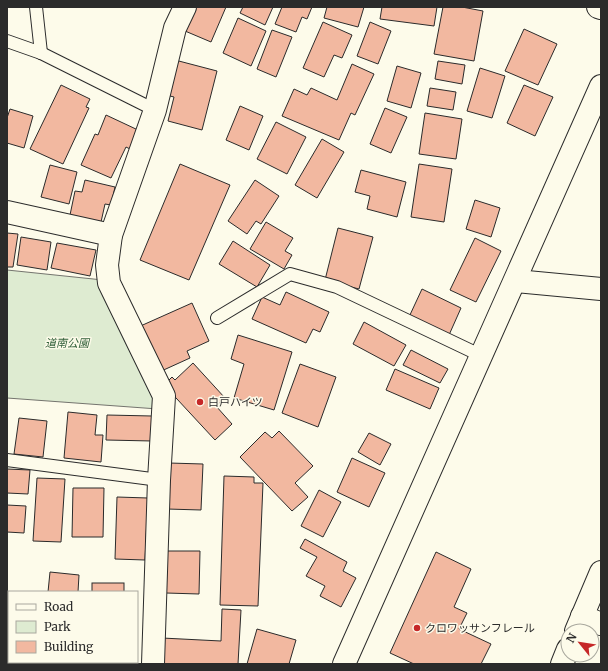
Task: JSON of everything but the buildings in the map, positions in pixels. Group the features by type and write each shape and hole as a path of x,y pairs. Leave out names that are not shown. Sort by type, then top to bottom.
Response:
{"street":[{"path":"153,664 159,480 164,396 109,283 107,265 112,235 155,110 175,28 185,7"},
{"path":"350,662 482,356 601,86"},
{"path":"7,212 112,235"},
{"path":"516,281 601,289"},
{"path":"586,623 601,572"}],"lane":[{"path":"36,7 41,53"},
{"path":"7,41 41,53 155,110"},
{"path":"217,318 290,274 337,287 482,356"},
{"path":"7,460 159,480"}],"green space":[{"name":"道南公園","path":"7,270 103,280 158,409 7,398"}],"place":[{"name":"白戸ハイツ","path":"200,402"},
{"name":"クロワッサンフレール","path":"417,628"}]}
